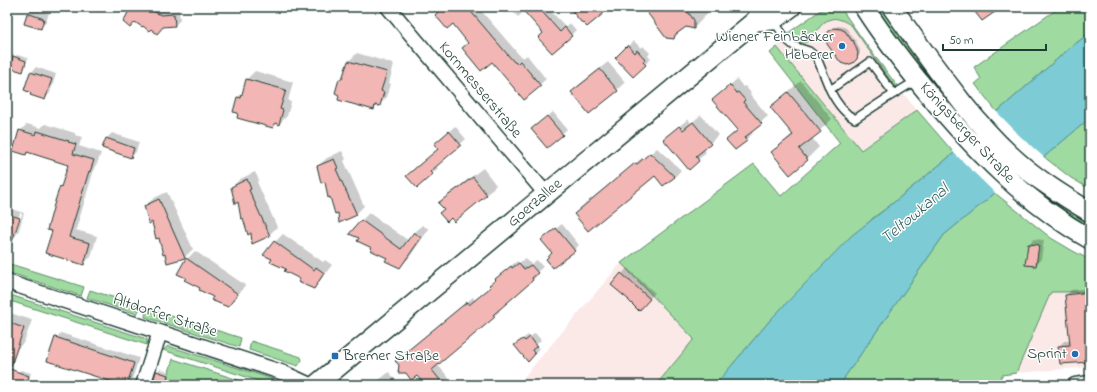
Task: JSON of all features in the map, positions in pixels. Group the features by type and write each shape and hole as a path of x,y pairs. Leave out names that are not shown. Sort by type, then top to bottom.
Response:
{"main road":[{"name":"Goerzallee","path":"316,385 546,194 764,16 791,7"},
{"name":"Königsberger Straße","path":"864,7 880,32 917,80 974,145 1004,175 1039,205 1080,234 1090,239"},
{"name":"Königsberger Straße","path":"892,7 958,97 982,126 1009,154 1055,191 1090,212"}],"street":[{"name":"Kornmesserstraße","path":"388,7 546,194"},
{"name":"Altdorfer Straße","path":"7,282 284,372 310,385"},
{"path":"143,385 160,332"},
{"path":"1075,385 1090,384"}],"lane":[{"path":"764,16 794,46 808,50 817,58 836,102 842,109 855,119 917,80"},
{"path":"830,90 870,62 894,94"}],"shaded area":[{"path":"826,7 840,7 868,47 917,110 861,150 777,47"},
{"path":"621,263 694,339 656,385 517,385"},
{"path":"1051,292 1090,292 1090,367 1016,373"}],"green space":[{"path":"825,7 840,7 898,87 895,87 851,25 844,21 839,19 831,19 825,22 812,38 802,43 788,33"},
{"path":"874,7 882,7 907,45 951,102 947,105 924,77"},
{"path":"1060,7 1090,7 1090,33 1072,46 997,112 975,84 981,79 974,67"},
{"path":"777,47 861,150 917,110 954,153 873,218 772,318 715,385 656,385 694,339 621,263 754,164 781,196 840,143 770,53"},
{"path":"1090,118 1090,189 1071,178 1044,157"},
{"path":"995,193 1051,238 1090,260 1090,292 1051,292 1016,373 1002,375 997,385 852,385 844,378 944,235"},
{"path":"1050,196 1090,220 1090,231 1047,200"},
{"path":"7,263 84,287 81,296 7,272"},
{"path":"90,290 141,306 137,314 87,298"},
{"path":"7,294 147,339 147,345 7,300"},
{"path":"146,308 241,338 239,347 145,317"},
{"path":"251,341 301,357 302,360 298,366 249,350"},
{"path":"168,346 273,379 271,385 163,350"},
{"path":"173,359 254,385 165,385"}],"water":[{"name":"Teltowkanal","path":"1090,33 1090,118 1044,157 995,193 944,235 844,378 844,385 715,385 772,318 851,236 954,153 997,112 1072,46"}],"pier":[{"path":"996,111 1020,136 1046,159 996,194 952,151"}],"building":[{"path":"131,7 144,7 161,15 174,14 175,26 163,27 157,34 151,29 149,31 135,22 130,28 123,22"},
{"path":"434,7 467,7 514,62 517,64 520,61 541,86 524,100 492,62 481,71 462,48 468,43 453,24 447,29 435,15 438,12"},
{"path":"520,7 538,7 560,32 565,27 572,36 552,53 538,38 543,33"},
{"path":"569,7 599,7 604,13 587,27"},
{"path":"643,7 684,7 694,20 694,29 686,27 675,35 674,39 666,38"},
{"path":"971,7 1002,7 982,21"},
{"path":"27,13 44,19 41,29 24,24"},
{"name":"Wiener Feinbäcker Heberer","path":"833,28 845,31 852,41 853,40 858,53 857,59 853,63 847,65 841,63 827,44 826,36"},
{"path":"628,45 635,53 637,50 645,59 643,62 646,65 633,77 615,58"},
{"path":"13,56 26,61 23,72 10,68"},
{"path":"348,61 387,72 381,91 384,92 380,106 375,105 374,110 338,100 339,95 335,93 339,79 342,79"},
{"path":"600,69 618,91 589,114 571,92"},
{"path":"30,72 52,79 45,100 30,95 31,93 24,90"},
{"path":"246,79 286,90 280,109 283,110 279,125 275,123 273,128 237,118 238,113 233,112 237,97 241,98"},
{"path":"730,85 736,93 738,92 745,100 743,102 762,124 744,138 747,141 735,150 726,140 738,130 712,100"},
{"path":"788,92 821,132 799,149 808,160 790,175 771,152 793,135 770,107"},
{"path":"547,116 563,135 547,148 531,129"},
{"path":"693,122 711,144 696,156 699,161 689,170 663,139 679,126 683,130"},
{"path":"19,130 36,135 37,131 69,141 68,142 76,144 73,154 94,160 90,172 89,171 69,237 90,243 84,265 45,253 52,231 47,230 55,201 68,165 27,152 26,155 13,151"},
{"path":"449,131 461,145 430,172 433,174 417,188 406,176 438,149 434,144"},
{"path":"106,138 134,148 131,158 102,148"},
{"path":"650,153 675,177 663,186 655,176 588,231 574,214 635,163 637,164"},
{"path":"334,159 338,168 336,169 357,215 339,223 338,213 335,214 330,197 328,198 325,182 321,183 317,166"},
{"path":"473,177 487,195 454,222 451,218 447,222 439,213 444,209 438,203"},
{"path":"247,179 251,189 249,190 270,236 252,244 251,233 248,235 243,218 241,219 238,202 235,204 231,187"},
{"path":"159,199 185,258 167,263 165,254 163,255 159,238 156,239 152,222 149,224 144,206"},
{"path":"7,214 20,218 9,251 7,250"},
{"path":"361,220 401,249 414,232 421,238 400,268 385,261 387,258 370,250 372,248 357,241 359,238 349,234"},
{"path":"556,228 575,251 553,268 546,259 552,253 541,240"},
{"path":"274,241 314,270 316,267 324,273 314,289 298,282 300,279 284,271 286,269 270,262 272,259 263,255"},
{"path":"1028,244 1039,245 1036,266 1025,265"},
{"path":"186,258 238,294 228,307 211,300 213,297 199,290 200,288 184,280 186,278 177,274"},
{"path":"519,263 524,269 531,265 538,273 532,278 533,280 530,283 493,315 495,317 432,370 444,385 425,385 417,376 411,380 406,373 398,373 399,365 395,361 467,302 469,305 491,287 489,285 511,266 512,268"},
{"path":"621,273 650,299 639,311 629,300 611,285"},
{"path":"1090,292 1090,362 1060,364 1058,346 1070,345 1065,295"},
{"path":"7,322 24,328 10,369 29,376 26,385 13,385 14,383 7,382"},
{"path":"55,337 134,363 127,385 122,385 47,361"},
{"path":"530,337 537,346 532,350 535,354 528,362 514,345 523,339 525,341"},
{"path":"156,371 168,375 165,385 152,385"}],"place":[{"name":"Wiener Feinbäcker Heberer","path":"842,46"},
{"name":"Sprint","path":"1075,354"},
{"name":"Bremer Straße","path":"335,356"}]}
